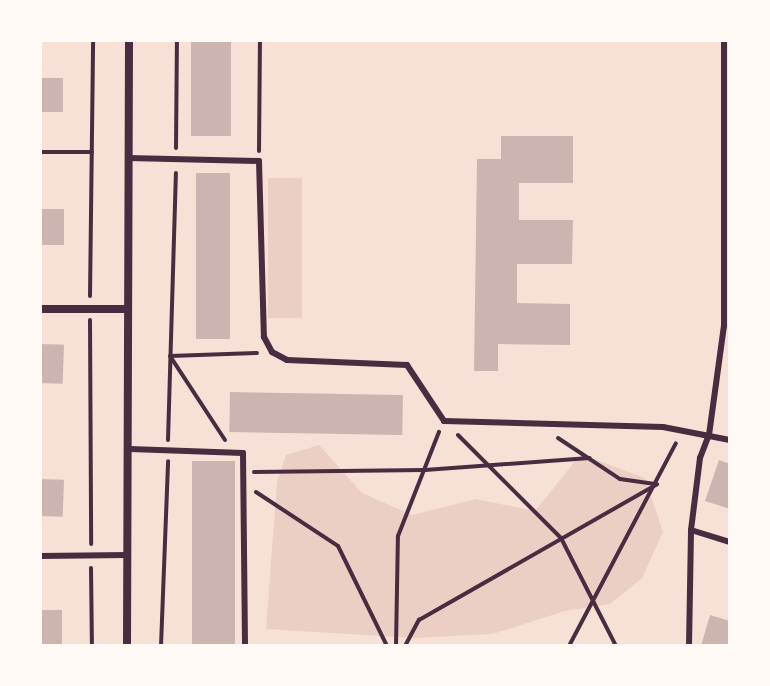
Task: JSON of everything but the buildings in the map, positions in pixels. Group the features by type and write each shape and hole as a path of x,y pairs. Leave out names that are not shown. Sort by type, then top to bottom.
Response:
{"street":[{"path":"127,646 129,40"},
{"path":"40,309 127,309"}],"lane":[{"path":"689,646 691,530 700,458 709,435 727,327 724,40"},
{"path":"128,158 259,161 264,337 272,352 287,360 407,365 444,421 682,429 730,440"},
{"path":"130,449 243,453 245,646"},
{"path":"691,530 730,542"},
{"path":"40,556 127,555"}],"path":[{"path":"92,646 90,309 93,40"},
{"path":"161,646 177,40"},
{"path":"259,161 260,40"},
{"path":"40,152 92,152"},
{"path":"170,356 272,352"},
{"path":"170,356 234,453"},
{"path":"396,646 398,536 444,421 561,538 616,646"},
{"path":"536,423 620,479 657,484"},
{"path":"569,646 657,484 682,429"},
{"path":"244,472 425,470 590,458"},
{"path":"243,483 338,546 387,646"},
{"path":"405,646 419,620 657,484"}],"shaded area":[{"path":"268,178 302,178 302,318 268,318"},
{"path":"319,445 362,493 412,515 476,499 535,511 581,454 645,478 663,532 642,578 610,604 565,611 493,634 414,638 266,629 277,482 286,455"}]}
